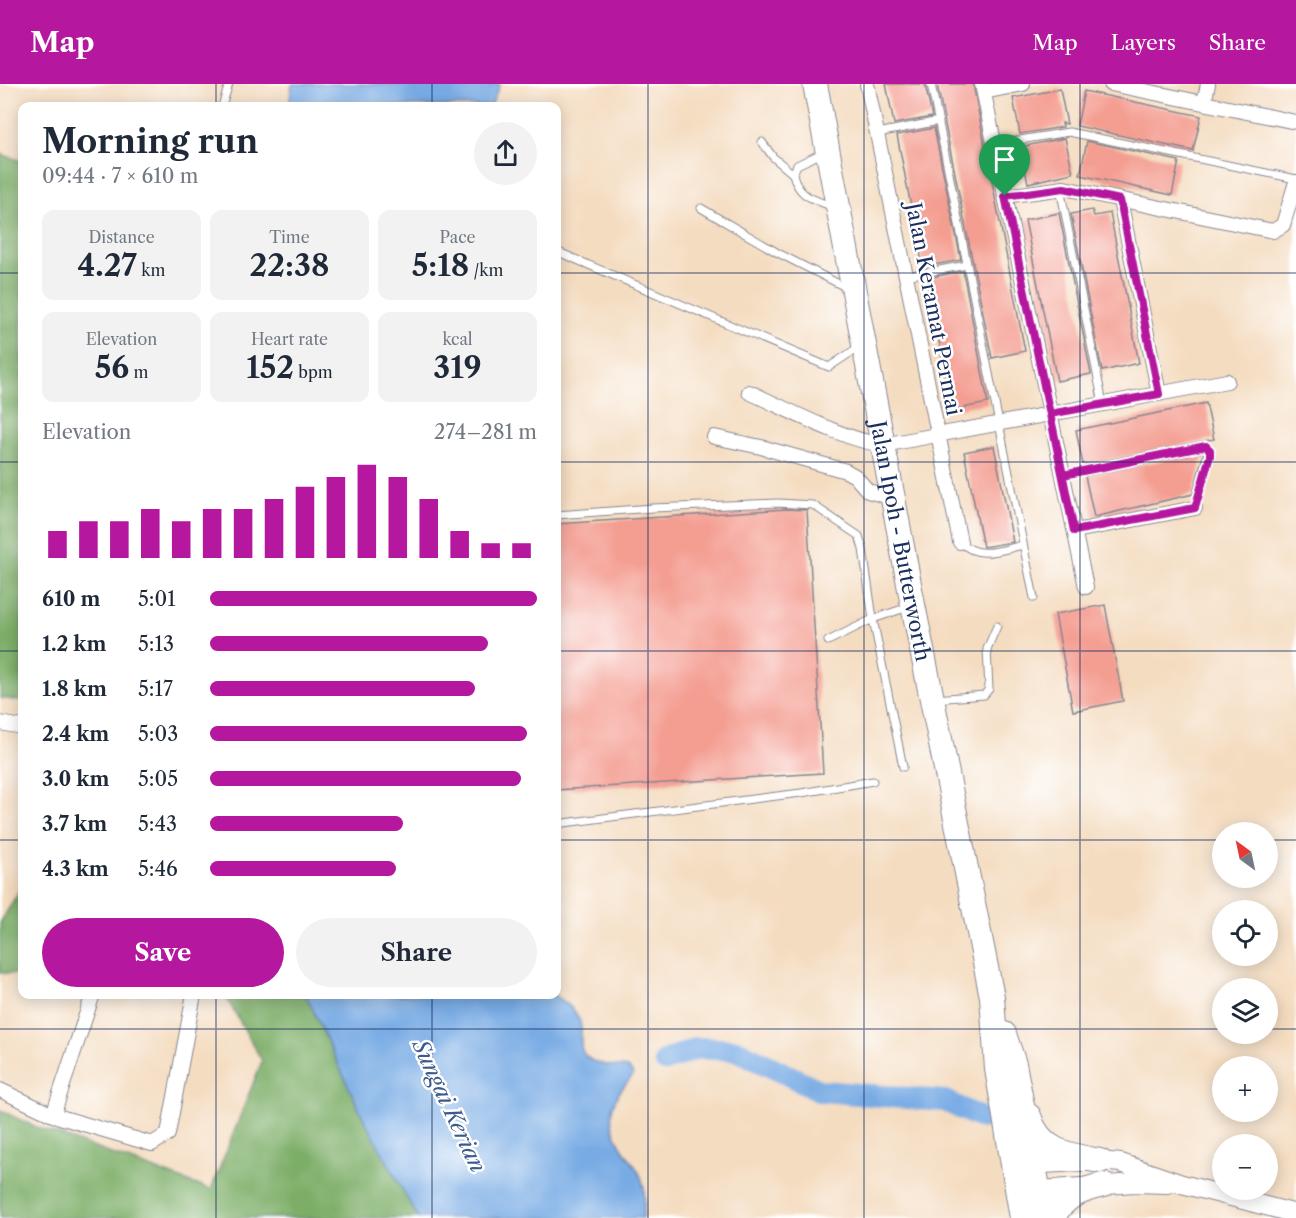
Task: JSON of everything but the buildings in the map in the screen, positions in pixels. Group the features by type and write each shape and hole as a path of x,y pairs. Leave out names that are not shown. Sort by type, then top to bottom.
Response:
{"highway":[{"name":"Jalan Ipoh - Butterworth","path":"815,84 913,605 992,998 1014,1064 1023,1165"},
{"name":"Jalan Ipoh - Butterworth","path":"992,998 997,1069 1028,1191 1044,1218"},
{"path":"1014,1064 1031,1122 1037,1133 1056,1151 1100,1161"},
{"path":"1053,1218 1062,1204 1073,1195 1103,1185"},
{"name":"Jalan Ipoh - Butterworth","path":"1022,1218 1028,1191"}],"street":[{"name":"Jalan Keramat Permai","path":"867,84 960,542"},
{"path":"1023,84 983,88 1086,587"},
{"path":"1111,84 1296,122"},
{"path":"1204,103 1209,84"},
{"path":"1005,196 1060,188 1273,231 1282,225 1296,180"},
{"path":"1120,200 1159,394"},
{"path":"749,392 871,444 883,445 1227,381"},
{"path":"714,437 761,447 846,471 855,476 868,491 893,498"},
{"path":"1074,531 1195,508"},
{"path":"0,723 18,727"},
{"path":"53,1115 91,999"},
{"path":"0,1090 53,1115 152,1144 161,1140 168,1134 193,999"},
{"path":"1023,1165 1100,1161 1121,1163 1142,1168 1182,1184 1296,1214"},
{"path":"1028,1191 1134,1183 1182,1184"}],"lane":[{"path":"223,102 229,84"},
{"path":"931,84 1034,598"},
{"path":"878,133 939,122"},
{"path":"995,144 1069,132 1296,180"},
{"path":"762,142 773,157 793,174 796,186 804,195 838,209"},
{"path":"793,174 797,165 828,151"},
{"path":"1060,188 1103,404"},
{"path":"701,208 778,253 854,291"},
{"path":"561,253 829,367 864,344"},
{"path":"906,276 967,265"},
{"path":"1063,475 1206,446 1210,450 1210,456 1195,508"},
{"path":"561,515 778,503 813,505 859,536 903,767"},
{"path":"960,542 967,549 979,553 1023,545"},
{"path":"828,642 873,619 913,605"},
{"path":"932,700 987,693 989,689 987,649 997,626"},
{"path":"561,823 873,782"}],"green space":[{"path":"0,154 18,160 18,700 0,698"},
{"path":"18,893 18,974 0,973 0,923"},
{"path":"227,999 308,999 362,1115 418,1218 0,1218 0,1110 31,1125 211,1190 262,1061"}],"water":[{"path":"292,84 500,84 493,102 290,102"},
{"name":"Sungai Kerian","path":"308,999 560,999 571,1007 578,1017 581,1024 583,1053 595,1062 628,1068 633,1074 614,1104 612,1122 619,1141 642,1180 643,1218 418,1218 362,1115"}],"waterway":[{"path":"665,1061 697,1048 736,1050 821,1091 945,1101 981,1118"}],"route":[{"path":"1064,188 1120,200 1159,394 1050,414 1063,475 1206,446 1210,450 1210,456 1195,508 1074,531 1005,196 1064,188"}]}
